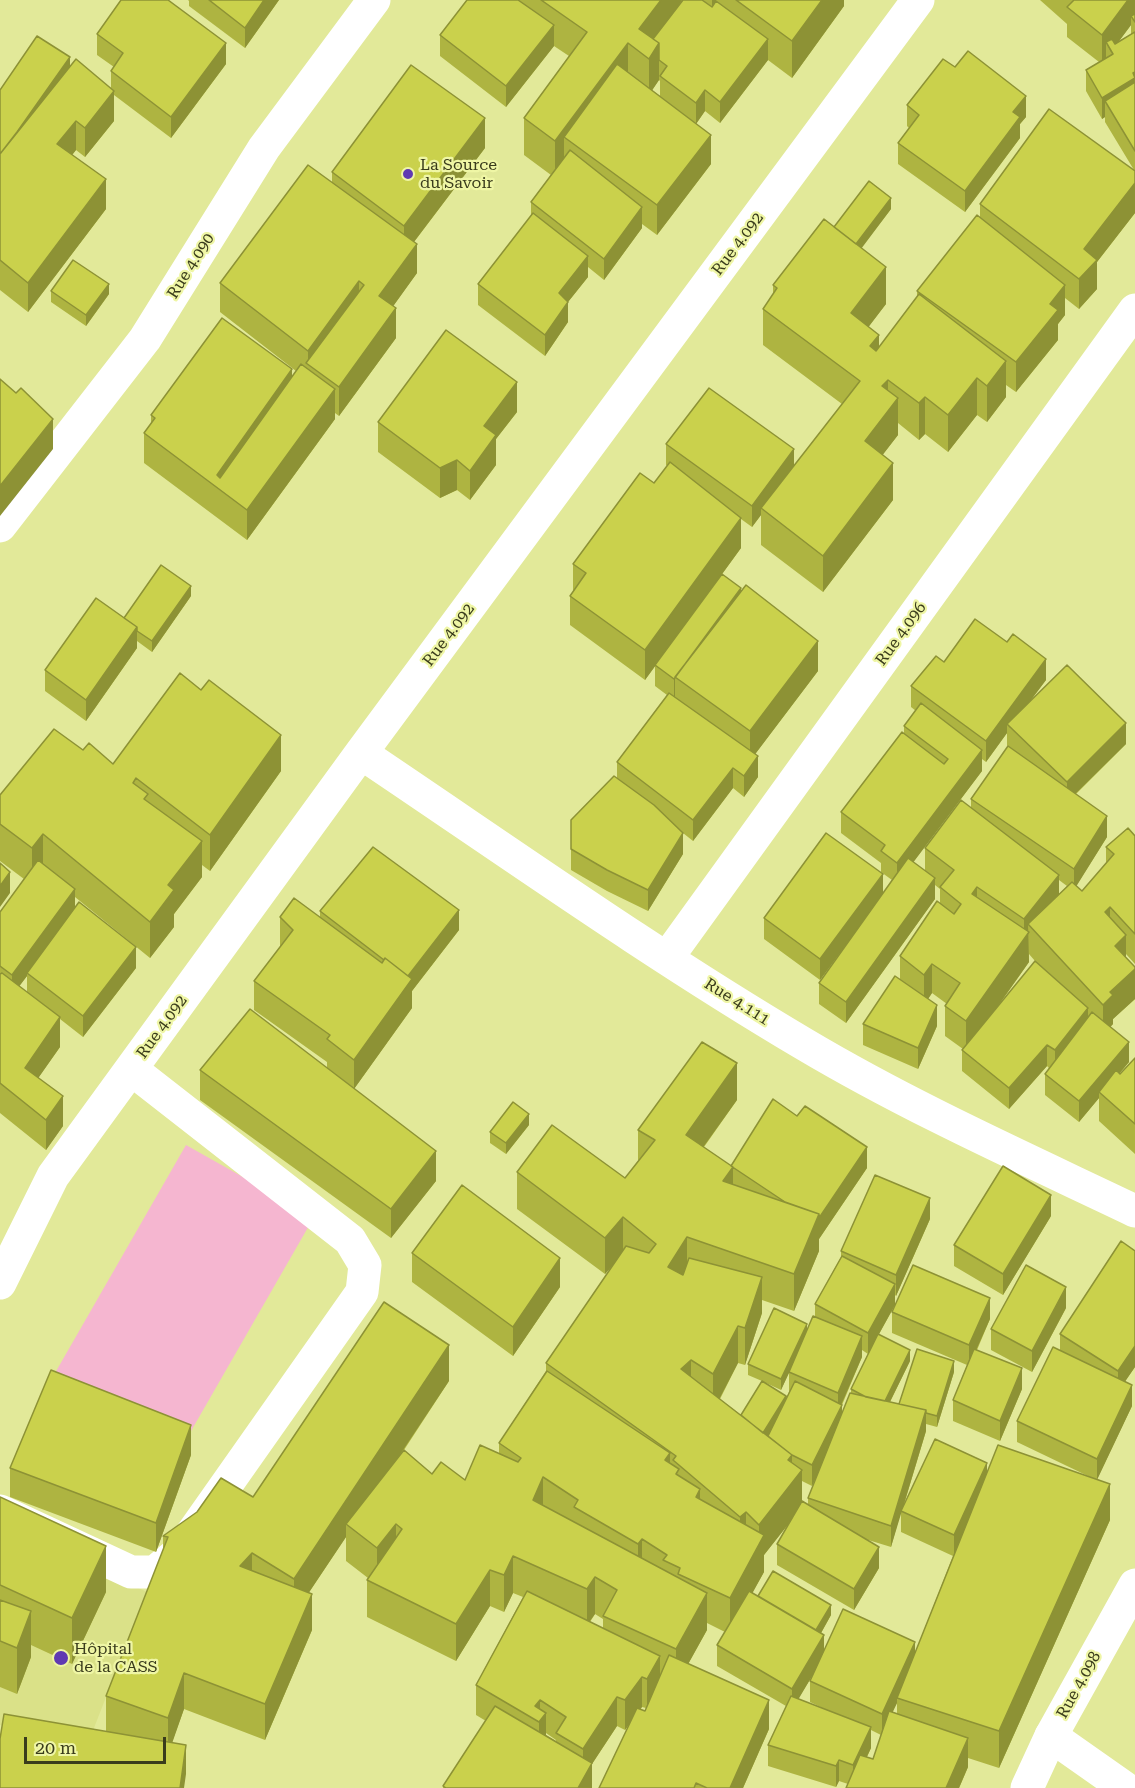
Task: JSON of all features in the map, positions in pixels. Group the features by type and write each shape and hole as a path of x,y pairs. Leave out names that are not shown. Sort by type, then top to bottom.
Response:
{"street":[{"name":"Rue 4.090","path":"0,526 145,339 264,148 374,0"},
{"name":"Rue 4.092","path":"0,1283 53,1176 361,753 918,0"},
{"name":"Rue 4.096","path":"667,958 1135,310"},
{"name":"Rue 4.111","path":"361,753 667,958 804,1044 945,1120 1135,1211"},
{"path":"0,1511 131,1572 155,1572 179,1552 362,1292 365,1265 350,1240 131,1069"},
{"name":"Rue 4.098","path":"1027,1788 1051,1736 1135,1585"},
{"path":"1051,1736 1125,1788"}],"shaded area":[{"path":"186,1145 314,1217 183,1445 55,1373"},
{"name":"Hôpital de la CASS","path":"0,1523 147,1592 85,1751 0,1725"}],"building":[{"path":"121,0 168,0 226,43 171,117 111,71 123,53 97,34"},
{"path":"209,0 264,0 245,28"},
{"path":"467,0 518,0 554,25 506,86 440,35"},
{"path":"541,0 661,0 639,29 659,43 649,59 628,43 555,141 524,118 587,32"},
{"path":"683,0 702,0 712,7 716,1 768,39 720,102 705,90 696,103 660,76 667,66 659,60 659,43 653,39"},
{"path":"736,0 822,0 792,41"},
{"path":"1074,0 1128,0 1102,35 1067,7"},
{"path":"1135,32 1135,72 1133,73 1135,78 1102,98 1086,70 1113,54 1106,42 1112,39 1115,44"},
{"path":"37,36 70,57 0,154 0,90"},
{"path":"968,51 1026,96 1013,112 1020,117 965,191 898,143 919,115 907,105 943,59 955,67"},
{"path":"76,59 114,91 85,128 76,121 57,144 106,179 28,283 0,260 0,154"},
{"path":"617,64 711,135 657,205 564,137"},
{"name":"La Source du Savoir","path":"411,65 485,118 404,226 332,172"},
{"path":"1135,82 1135,151 1105,101"},
{"path":"1049,109 1135,171 1135,183 1084,249 1097,260 1079,279 980,204"},
{"path":"570,150 642,207 604,259 531,202"},
{"path":"308,165 417,244 379,296 396,308 339,387 306,363 364,285 359,281 308,351 220,283"},
{"path":"869,181 891,198 856,244 834,227"},
{"path":"533,213 588,256 559,293 568,302 545,335 478,284"},
{"path":"977,215 1065,285 1050,304 1058,310 1016,362 917,291"},
{"path":"824,219 886,267 851,313 879,335 870,346 876,351 919,294 1006,361 987,386 977,378 948,415 925,397 919,403 888,380 882,386 898,398 865,441 893,463 823,556 761,508 860,381 763,309 777,288 773,285"},
{"path":"73,260 109,284 86,315 51,291"},
{"path":"222,318 292,369 217,475 220,478 301,364 335,389 247,510 144,433 155,418 151,415"},
{"path":"446,330 517,382 484,426 496,435 470,471 457,460 440,468 378,422"},
{"path":"0,379 16,393 21,388 53,419 0,486"},
{"path":"709,388 794,449 752,506 666,444"},
{"path":"670,462 741,518 645,650 570,596 586,573 573,564 640,473 654,483"},
{"path":"161,565 191,586 152,641 124,618"},
{"path":"722,574 741,588 674,679 655,665"},
{"path":"746,585 818,641 750,731 675,677"},
{"path":"96,598 137,627 86,700 45,670"},
{"path":"975,619 1007,642 1013,634 1046,659 986,741 911,686 936,656 944,662"},
{"path":"1067,665 1126,723 1067,782 1007,724"},
{"path":"180,673 201,690 209,680 281,735 210,835 136,778 133,783 148,794 144,799 202,841 168,885 174,890 150,922 43,834 32,848 0,824 0,795 54,729 83,750 89,743 113,764"},
{"path":"669,693 758,756 744,776 733,768 693,820 617,762"},
{"path":"921,703 982,750 897,863 881,851 885,845 841,812 902,732 944,764 948,759 904,726"},
{"path":"1008,746 1107,816 1074,869 971,799"},
{"path":"614,776 654,805 683,833 648,890 571,849 571,820"},
{"path":"961,800 1059,875 1024,919 977,887 972,894 1029,932 966,1021 945,1006 960,983 932,964 924,975 900,956 937,901 954,914 961,904 940,887 954,870 925,848"},
{"path":"1128,828 1135,836 1135,934 1110,907 1105,912 1126,935 1115,946 1135,969 1110,992 1113,995 1103,1005 1028,924 1072,882 1082,891 1114,854 1106,847"},
{"path":"826,833 883,874 820,959 764,918"},
{"path":"373,847 459,910 408,976 320,911"},
{"path":"908,858 935,878 846,1002 819,983"},
{"path":"38,860 75,889 12,975 0,966 0,912"},
{"path":"0,863 10,872 0,886"},
{"path":"294,898 382,963 385,958 412,979 354,1060 327,1039 330,1035 254,981 293,930 280,917"},
{"path":"79,902 136,947 83,1016 27,973"},
{"path":"1035,961 1088,1008 1055,1050 1047,1045 1009,1088 962,1050"},
{"path":"2,973 60,1017 25,1068 63,1096 46,1120 0,1083 0,974"},
{"path":"895,976 937,1005 918,1048 863,1024"},
{"path":"250,1009 436,1151 391,1209 200,1070"},
{"path":"1092,1012 1129,1042 1079,1101 1045,1074"},
{"path":"702,1042 737,1063 686,1135 733,1167 723,1181 819,1214 794,1274 687,1237 668,1267 683,1275 689,1258 762,1277 745,1328 738,1326 713,1374 691,1360 681,1369 792,1455 788,1460 802,1470 759,1525 746,1512 740,1517 673,1460 676,1456 546,1363 626,1246 649,1253 656,1244 623,1217 605,1238 517,1172 552,1125 625,1178 655,1140 638,1130"},
{"path":"1135,1058 1135,1124 1099,1092 1116,1070 1120,1074"},
{"path":"773,1099 797,1116 805,1106 867,1147 819,1218 819,1214 785,1202 731,1166"},
{"path":"513,1102 529,1114 506,1143 490,1132"},
{"path":"1003,1166 1051,1195 1003,1274 954,1245"},
{"path":"875,1175 930,1198 896,1275 841,1251"},
{"path":"462,1185 560,1258 513,1327 412,1253"},
{"path":"1121,1241 1135,1251 1135,1346 1118,1371 1060,1334"},
{"path":"842,1256 895,1284 868,1333 815,1304"},
{"path":"913,1265 990,1298 969,1345 892,1312"},
{"path":"1026,1265 1066,1287 1032,1351 991,1329"},
{"path":"384,1302 449,1345 294,1579 252,1553 240,1566 312,1594 265,1704 184,1673 168,1718 106,1696 168,1537 163,1536 197,1512 221,1478 253,1497"},
{"path":"774,1308 807,1324 781,1379 748,1364"},
{"path":"813,1316 862,1336 838,1393 789,1372"},
{"path":"878,1334 910,1350 885,1401 866,1397 851,1389"},
{"path":"1053,1347 1132,1385 1097,1459 1017,1421"},
{"path":"917,1349 954,1361 937,1416 926,1413 926,1410 899,1404"},
{"path":"974,1349 1022,1368 1000,1421 953,1400"},
{"path":"51,1370 191,1425 156,1523 10,1468"},
{"path":"547,1371 670,1453 665,1460 679,1469 676,1474 700,1489 696,1497 764,1535 730,1598 678,1574 680,1568 663,1560 667,1555 642,1539 638,1544 574,1507 578,1500 543,1477 533,1500 707,1593 676,1649 603,1616 617,1590 595,1577 587,1589 513,1556 504,1575 490,1570 456,1624 367,1580 402,1529 396,1524 377,1548 346,1524 404,1450 432,1474 441,1462 465,1480 480,1445 518,1462 521,1458 499,1443"},
{"path":"762,1381 786,1396 763,1433 741,1415"},
{"path":"795,1381 842,1405 812,1465 792,1455 768,1436"},
{"path":"850,1393 926,1410 891,1526 808,1498"},
{"path":"935,1439 987,1463 954,1535 901,1511"},
{"path":"998,1445 1110,1484 999,1731 897,1698"},
{"path":"0,1497 106,1546 72,1618 0,1585"},
{"path":"802,1501 879,1547 854,1589 777,1544"},
{"path":"773,1571 831,1605 816,1630 758,1596"},
{"path":"527,1591 660,1656 647,1679 642,1677 625,1700 617,1697 583,1749 556,1733 566,1717 540,1700 535,1706 546,1713 539,1722 476,1685"},
{"path":"749,1591 824,1635 792,1689 717,1645"},
{"path":"0,1600 31,1611 17,1648 0,1641"},
{"path":"843,1609 915,1642 882,1714 810,1681"},
{"path":"669,1655 769,1700 730,1788 707,1788 696,1783 694,1788 599,1788 637,1708 645,1711"},
{"path":"791,1696 871,1727 853,1765 839,1760 836,1766 768,1745"},
{"path":"495,1706 592,1763 578,1788 446,1788 443,1786"},
{"path":"889,1711 968,1738 946,1788 846,1788 860,1755 873,1759"},
{"path":"4,1714 186,1745 180,1788 0,1788 0,1739"}],"place":[{"name":"La Source du Savoir","path":"408,174"},
{"name":"Hôpital de la CASS","path":"61,1658"}]}
